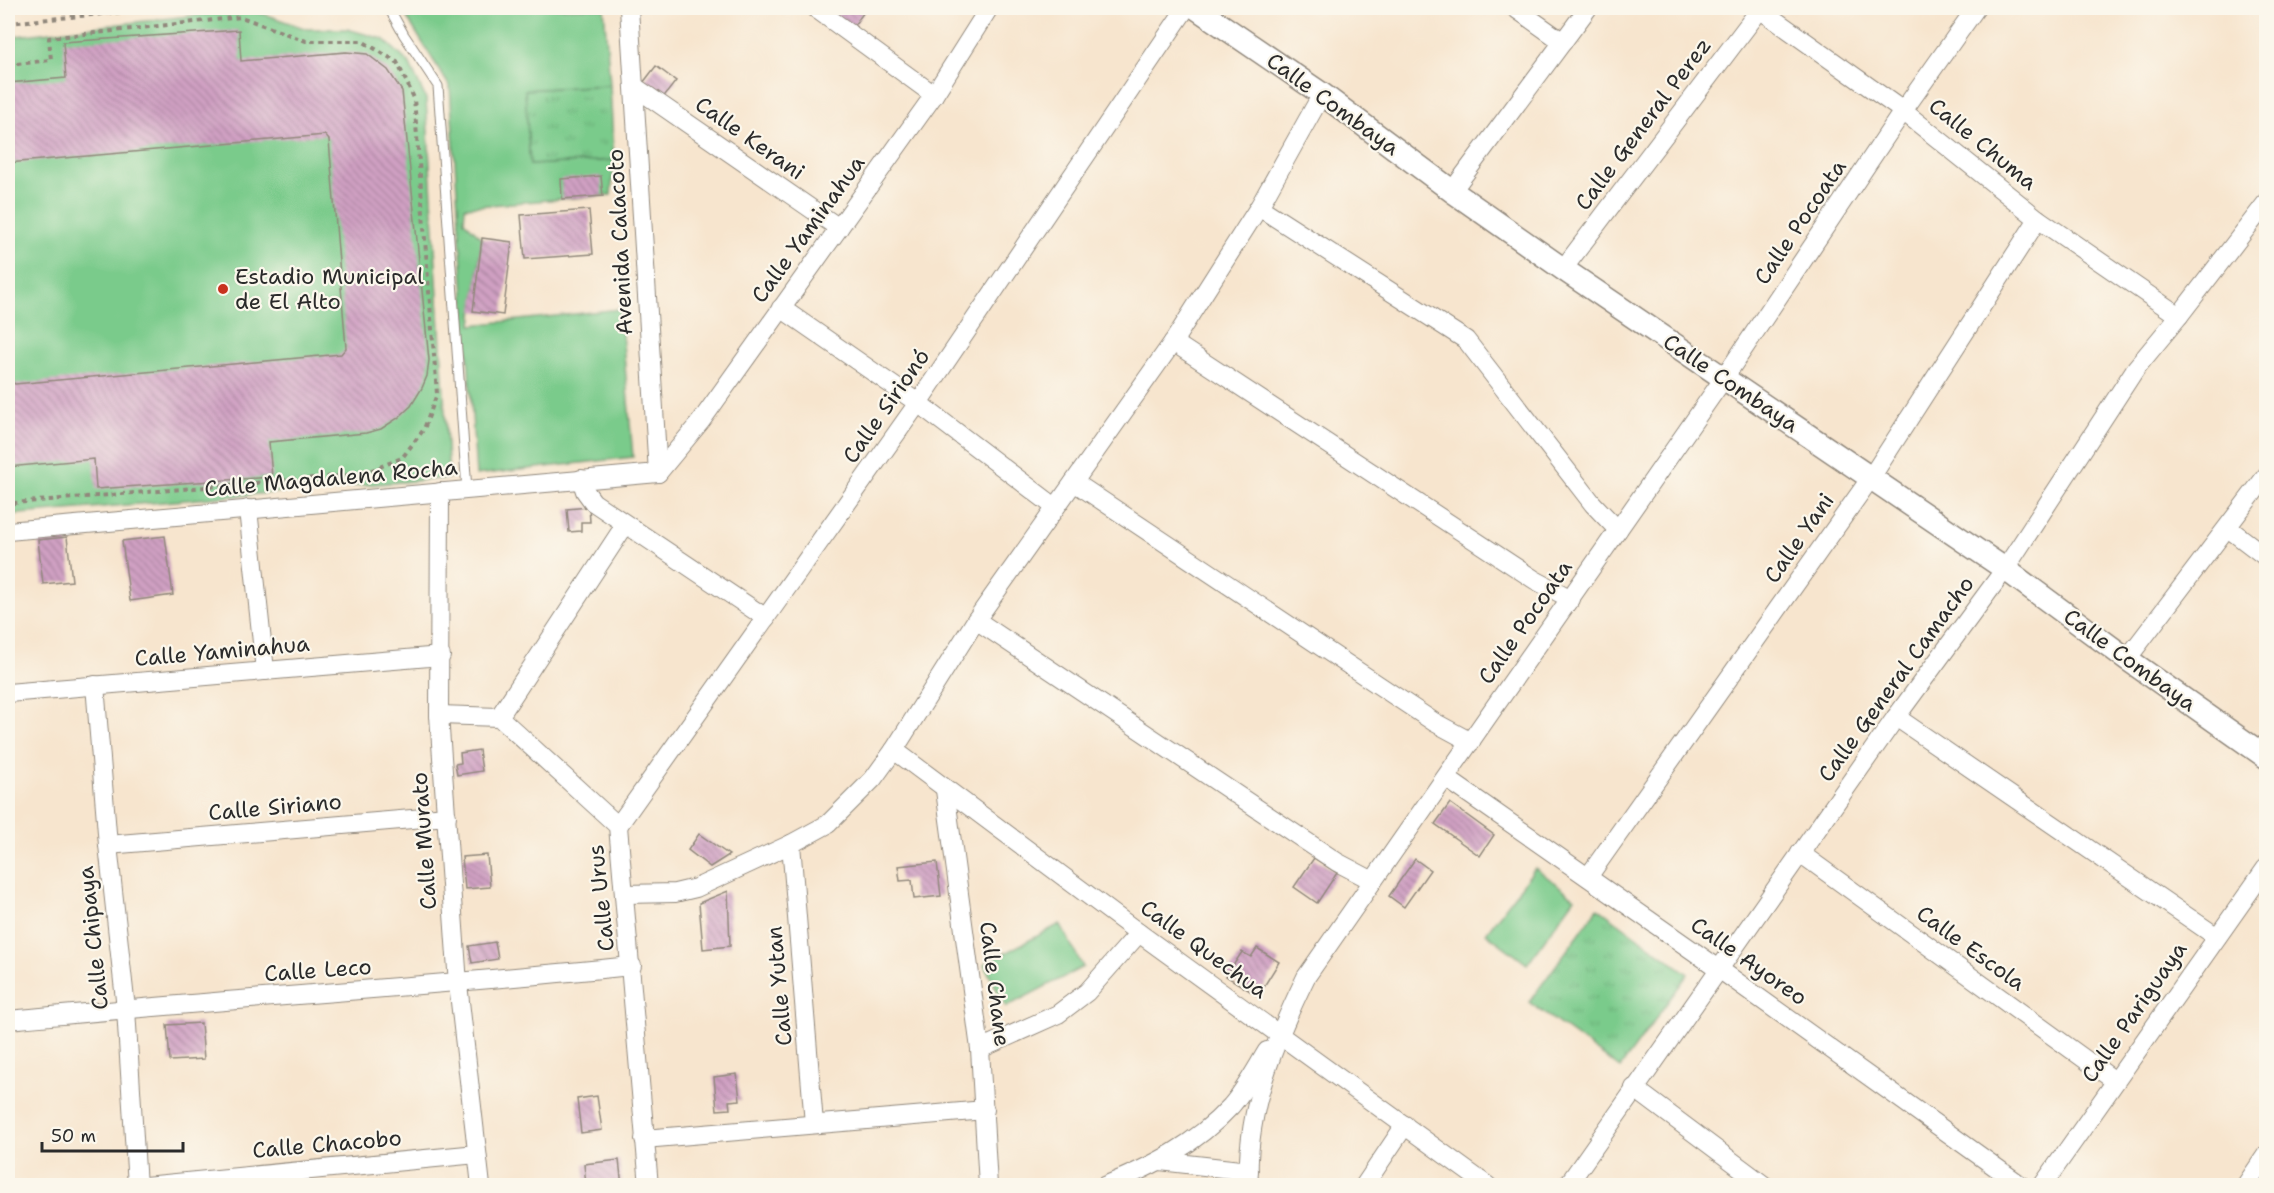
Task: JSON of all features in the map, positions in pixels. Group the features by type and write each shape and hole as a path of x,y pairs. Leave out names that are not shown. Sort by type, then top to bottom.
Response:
{"street":[{"name":"Avenida Calacoto","path":"630,8 658,473"},
{"path":"815,8 934,94"},
{"name":"Calle Yaminahua","path":"658,473 701,421 839,228 934,94 990,8"},
{"name":"Calle Sirionó","path":"618,826 918,403 1186,8"},
{"name":"Calle Combaya","path":"1196,8 1322,94 1452,191 1563,269 2005,569 2266,757"},
{"path":"1515,8 1563,42"},
{"path":"1452,191 1588,8"},
{"name":"Calle Chuma","path":"1760,8 1903,111 2038,219 2180,316"},
{"name":"Calle General Perez","path":"1563,269 1760,8"},
{"name":"Calle Pocoata","path":"1249,1178 1248,1160 1254,1112 1279,1033 1306,977 1725,378 1903,111 1976,8"},
{"name":"Calle Kerani","path":"635,87 839,228"},
{"path":"625,894 675,892 696,888 791,844 828,824 873,779 894,750 976,620 1173,342 1258,207 1322,94"},
{"name":"Calle General Camacho","path":"1567,1185 1896,717 2005,569 2136,368 2180,316 2266,202"},
{"path":"1258,207 1466,340 1593,504 1618,530"},
{"name":"Calle Yani","path":"1588,877 1870,479 2038,219"},
{"path":"781,308 918,403 1054,507"},
{"path":"1173,342 1535,580 1571,599"},
{"name":"Calle Magdalena Rocha","path":"8,531 658,473"},
{"path":"2127,659 2266,476"},
{"path":"582,479 585,491 594,502 766,618"},
{"path":"1074,482 1434,722 1471,742"},
{"name":"Calle Murato","path":"440,492 439,715 458,984 481,1185"},
{"path":"248,509 265,671"},
{"path":"439,715 499,717 625,525"},
{"path":"2228,528 2266,556"},
{"path":"976,620 1337,862 1373,882"},
{"name":"Calle Yaminahua","path":"8,693 441,656"},
{"name":"Calle Chipaya","path":"95,685 108,845 126,1009 137,1185"},
{"name":"Calle Urus","path":"499,717 618,826 632,966 649,1185"},
{"path":"1896,717 2217,937"},
{"name":"Calle Quechua","path":"894,750 1139,933 1488,1185"},
{"name":"Calle Ayoreo","path":"1446,778 2022,1185"},
{"name":"Calle Chane","path":"945,790 980,1049 988,1185"},
{"name":"Calle Siriano","path":"108,845 447,816"},
{"name":"Calle Yutan","path":"791,844 814,1124"},
{"name":"Calle Escola","path":"1800,853 2115,1081"},
{"name":"Calle Pariguaya","path":"2042,1185 2266,868"},
{"path":"980,1049 1058,1014 1088,992 1139,933"},
{"name":"Calle Leco","path":"8,1020 458,984 632,966"},
{"path":"1104,1185 1160,1161 1197,1138 1233,1104 1279,1033"},
{"path":"1634,1088 1765,1185"},
{"path":"645,1138 985,1110"},
{"path":"1364,1185 1405,1125"},
{"name":"Calle Chacobo","path":"145,1185 477,1154"},
{"path":"2245,1185 2266,1155"},
{"path":"1160,1161 1249,1178"}],"lane":[{"path":"389,8 438,86 467,490"}],"path":[{"path":"8,23 164,8"},
{"path":"8,65 51,60 49,38 241,17 306,41 362,40 397,62 414,98 437,394 423,429 402,458 362,474 14,504 8,502"}],"green space":[{"path":"401,8 604,8 610,85 526,90 530,165 614,160 611,195 465,207 464,221 482,238 472,325 620,309 633,457 476,475 450,87"},
{"name":"Estadio Municipal de El Alto","path":"249,9 307,29 347,29 383,39 409,63 426,99 449,478 8,515 8,37"},
{"path":"610,85 614,160 530,165 525,90"},
{"path":"1535,868 1575,898 1527,964 1486,933"},
{"path":"1598,908 1688,974 1620,1068 1529,1002"},
{"path":"1060,924 1083,967 1006,1007 984,964"}],"building":[{"path":"833,8 867,8 852,28 830,12"},
{"path":"239,30 241,61 346,52 367,54 388,70 402,91 429,360 427,376 422,388 411,406 381,429 366,433 269,442 272,477 96,489 94,459 8,467 8,379 15,384 341,354 346,348 329,140 325,135 8,163 8,83 66,78 63,42"},
{"path":"656,66 676,81 662,99 643,83"},
{"path":"601,176 603,196 562,199 561,179"},
{"path":"589,210 593,254 525,259 521,215"},
{"path":"482,238 512,242 503,315 473,311"},
{"path":"589,507 590,522 581,522 581,531 569,532 567,509"},
{"path":"165,536 173,595 130,601 122,541"},
{"path":"67,537 72,581 43,584 38,540"},
{"path":"479,750 482,771 457,775 455,764 461,763 460,753"},
{"path":"1450,803 1494,835 1480,856 1435,824"},
{"path":"699,834 729,855 710,867 688,850"},
{"path":"487,855 490,887 465,889 462,857"},
{"path":"1314,858 1337,873 1317,903 1294,887"},
{"path":"1415,859 1430,870 1404,907 1389,896"},
{"path":"937,862 941,896 914,899 912,880 900,881 898,866"},
{"path":"728,891 730,946 703,949 699,903"},
{"path":"495,942 498,959 472,963 469,946"},
{"path":"1257,948 1279,962 1258,996 1226,976 1242,952 1251,957"},
{"path":"201,1023 204,1059 170,1061 167,1025"},
{"path":"737,1074 740,1100 729,1101 730,1109 717,1110 714,1077"},
{"path":"597,1096 602,1130 581,1133 577,1099"},
{"path":"619,1160 622,1186 586,1186 584,1164"}],"place":[{"name":"Estadio Municipal de El Alto","path":"223,289"}]}
